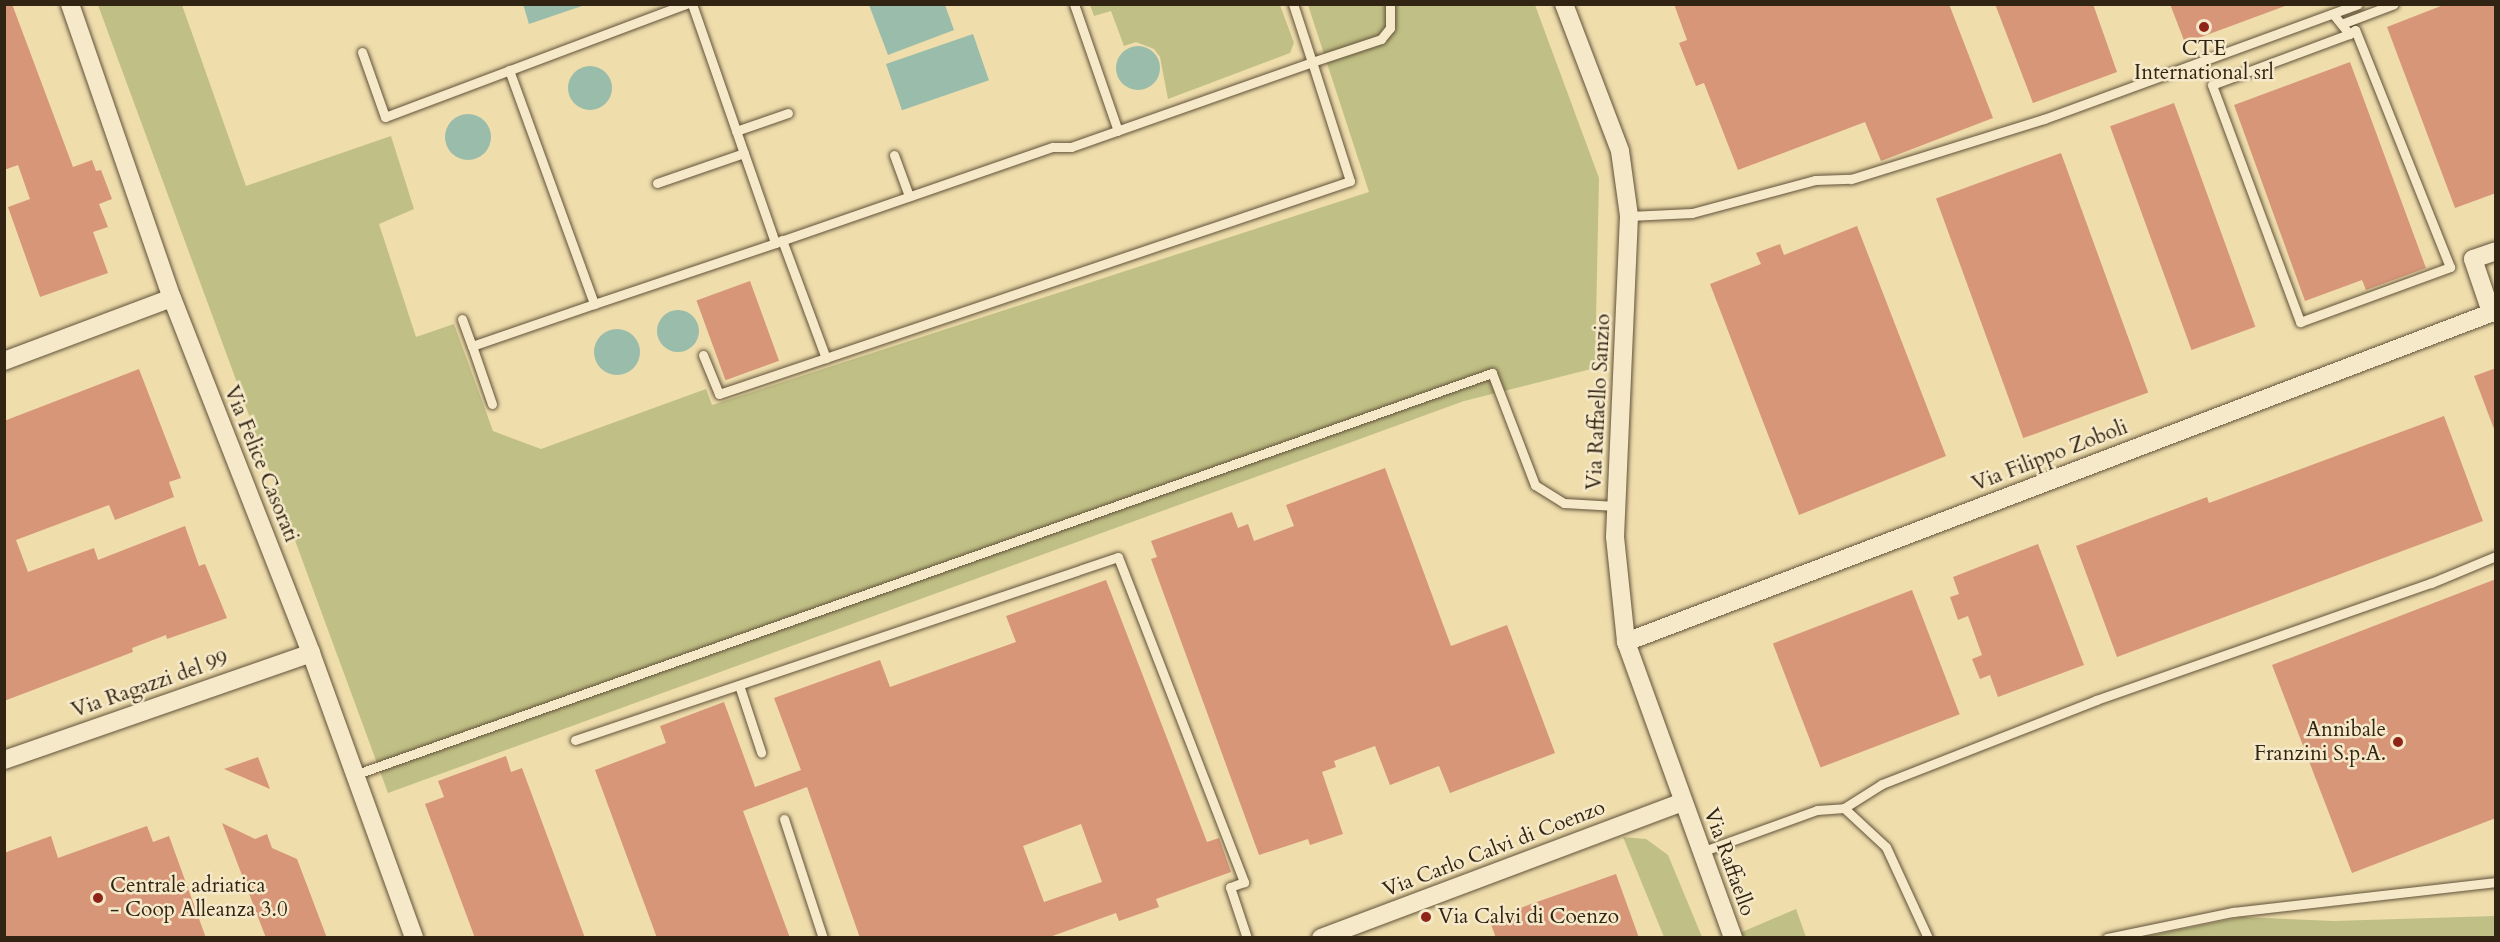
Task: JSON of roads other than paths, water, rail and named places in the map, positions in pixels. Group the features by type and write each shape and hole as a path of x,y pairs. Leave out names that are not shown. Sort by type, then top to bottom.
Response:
{"street":[{"name":"Via Felice Casorati","path":"70,4 171,298 311,653 414,938"},
{"name":"Via Raffaello Sanzio","path":"1564,4 1620,151 1629,216 1615,537 1626,642 1683,802"},
{"name":"Via Filippo Zoboli","path":"1626,642 2493,312 2473,259 2496,251"},
{"path":"4,361 171,298"},
{"name":"Via Ragazzi del 99","path":"4,760 311,653"},
{"name":"Via Raffaello","path":"1683,802 1733,938"},
{"name":"Via Carlo Calvi di Coenzo","path":"1321,938 1683,802"}],"lane":[{"path":"362,52 385,117 686,4"},
{"path":"692,4 744,153 826,358"},
{"path":"1074,4 1118,131"},
{"path":"703,355 719,394 1350,181 1293,4"},
{"path":"472,346 1053,147 1071,147 1382,39 1390,28 1390,4"},
{"path":"1629,216 1692,213 1815,180 1851,179 2044,119 2358,4"},
{"path":"2344,23 2394,4"},
{"path":"2333,14 2344,23 2349,34"},
{"path":"2355,30 2450,267 2300,322 2212,85 2349,34 2355,30"},
{"path":"509,70 594,304"},
{"path":"736,131 788,113"},
{"path":"657,183 744,153"},
{"path":"894,154 909,196"},
{"path":"462,319 492,404"},
{"path":"354,775 1492,373 1535,485 1564,503 1616,506"},
{"path":"1701,852 1817,810 1844,808 1882,784 2096,700 2431,583 2496,556"},
{"path":"575,740 1118,557 1244,882 1230,887 1247,938"},
{"path":"739,685 761,752"},
{"path":"1844,808 1886,847 1928,938"},
{"path":"784,819 823,938"},
{"path":"2107,938 2234,912 2496,882"}],"place":[{"name":"CTE International srl","path":"2204,27"},
{"name":"Annibale Franzini S.p.A.","path":"2398,742"},
{"name":"Centrale adriatica - Coop Alleanza 3.0","path":"98,898"},
{"name":"Via Calvi di Coenzo","path":"1426,917"}]}
